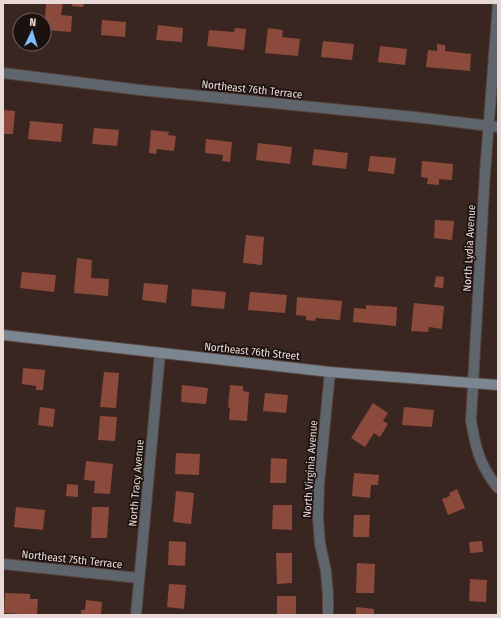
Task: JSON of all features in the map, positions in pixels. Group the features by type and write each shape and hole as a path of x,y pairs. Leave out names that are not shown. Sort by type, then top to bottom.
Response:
{"street":[{"name":"North Lydia Avenue","path":"498,3 493,127 471,420 479,455 486,471 498,488"},
{"name":"Northeast 76th Terrace","path":"3,73 140,90 393,115 493,127"},
{"name":"Northeast 76th Street","path":"3,335 330,372 498,385"},
{"name":"North Tracy Avenue","path":"136,615 160,353"},
{"name":"North Virginia Avenue","path":"328,615 328,596 320,544 318,518 319,484 330,372"},
{"name":"Northeast 75th Terrace","path":"3,564 139,578"}],"building":[{"path":"46,3 63,3 61,15 72,16 71,32 52,31 52,12 45,12"},
{"path":"72,3 84,3 83,7 72,6"},
{"path":"102,20 126,22 125,37 101,35"},
{"path":"158,25 183,28 182,42 156,40"},
{"path":"235,28 246,29 244,50 207,46 209,30 234,32"},
{"path":"268,28 283,30 282,37 300,39 298,56 265,53"},
{"path":"323,41 354,44 352,60 321,57"},
{"path":"437,44 445,45 445,51 471,54 470,71 426,67 428,50 437,51"},
{"path":"380,46 407,49 405,65 378,62"},
{"path":"3,110 15,111 13,134 3,134"},
{"path":"30,121 63,124 61,142 28,139"},
{"path":"94,128 119,130 117,146 92,144"},
{"path":"151,130 169,132 168,135 176,136 174,151 157,149 156,154 149,153"},
{"path":"206,139 232,142 230,162 222,161 223,155 205,153"},
{"path":"258,143 292,147 290,164 256,160"},
{"path":"314,149 348,153 346,169 312,165"},
{"path":"370,156 396,158 394,174 368,171"},
{"path":"422,161 453,164 452,180 439,179 439,185 427,184 428,178 421,177"},
{"path":"435,220 454,221 452,240 434,238"},
{"path":"246,235 264,237 262,265 243,263"},
{"path":"77,258 92,260 91,278 109,279 108,296 74,293"},
{"path":"22,272 56,275 54,292 20,288"},
{"path":"436,276 444,277 443,288 434,287"},
{"path":"144,283 168,285 166,303 142,300"},
{"path":"192,289 226,292 224,309 191,306"},
{"path":"250,292 287,295 285,313 248,310"},
{"path":"297,297 342,301 340,320 316,318 315,321 306,320 306,316 296,315"},
{"path":"414,303 444,306 442,329 429,327 428,332 411,331"},
{"path":"366,305 397,307 396,326 353,322 354,308 366,309"},
{"path":"23,368 45,370 43,390 36,390 36,386 22,384"},
{"path":"104,372 119,373 116,408 100,407"},
{"path":"182,385 208,388 206,404 181,402"},
{"path":"230,385 243,386 243,391 249,392 247,421 229,420 230,408 228,407"},
{"path":"265,393 288,395 286,413 263,411"},
{"path":"373,403 388,413 383,421 388,424 380,437 374,433 365,447 351,438"},
{"path":"40,407 55,409 53,427 38,425"},
{"path":"404,407 434,410 432,427 402,425"},
{"path":"100,416 117,417 115,441 98,440"},
{"path":"176,453 200,454 199,475 175,474"},
{"path":"271,458 287,459 286,483 270,483"},
{"path":"86,461 113,464 110,494 94,493 95,481 84,480"},
{"path":"354,473 379,475 378,485 371,485 370,498 352,496"},
{"path":"67,484 78,485 78,497 66,496"},
{"path":"457,489 465,508 448,515 442,499 450,496 449,493"},
{"path":"176,491 194,493 191,524 173,522"},
{"path":"273,505 292,505 292,530 272,529"},
{"path":"16,507 45,510 43,530 14,527"},
{"path":"92,507 109,507 107,538 91,538"},
{"path":"354,515 370,515 369,537 353,537"},
{"path":"169,541 186,542 185,566 168,565"},
{"path":"482,541 483,552 470,553 469,542"},
{"path":"276,553 292,553 292,583 277,584"},
{"path":"357,563 375,564 374,593 356,593"},
{"path":"470,579 487,580 486,602 469,601"},
{"path":"169,584 186,585 184,609 167,607"},
{"path":"5,593 30,594 30,599 38,599 37,615 4,613"},
{"path":"277,596 296,596 296,615 277,615"},
{"path":"86,600 102,602 101,615 81,615 81,610 85,610"},
{"path":"356,607 374,609 374,615 356,615"}]}
